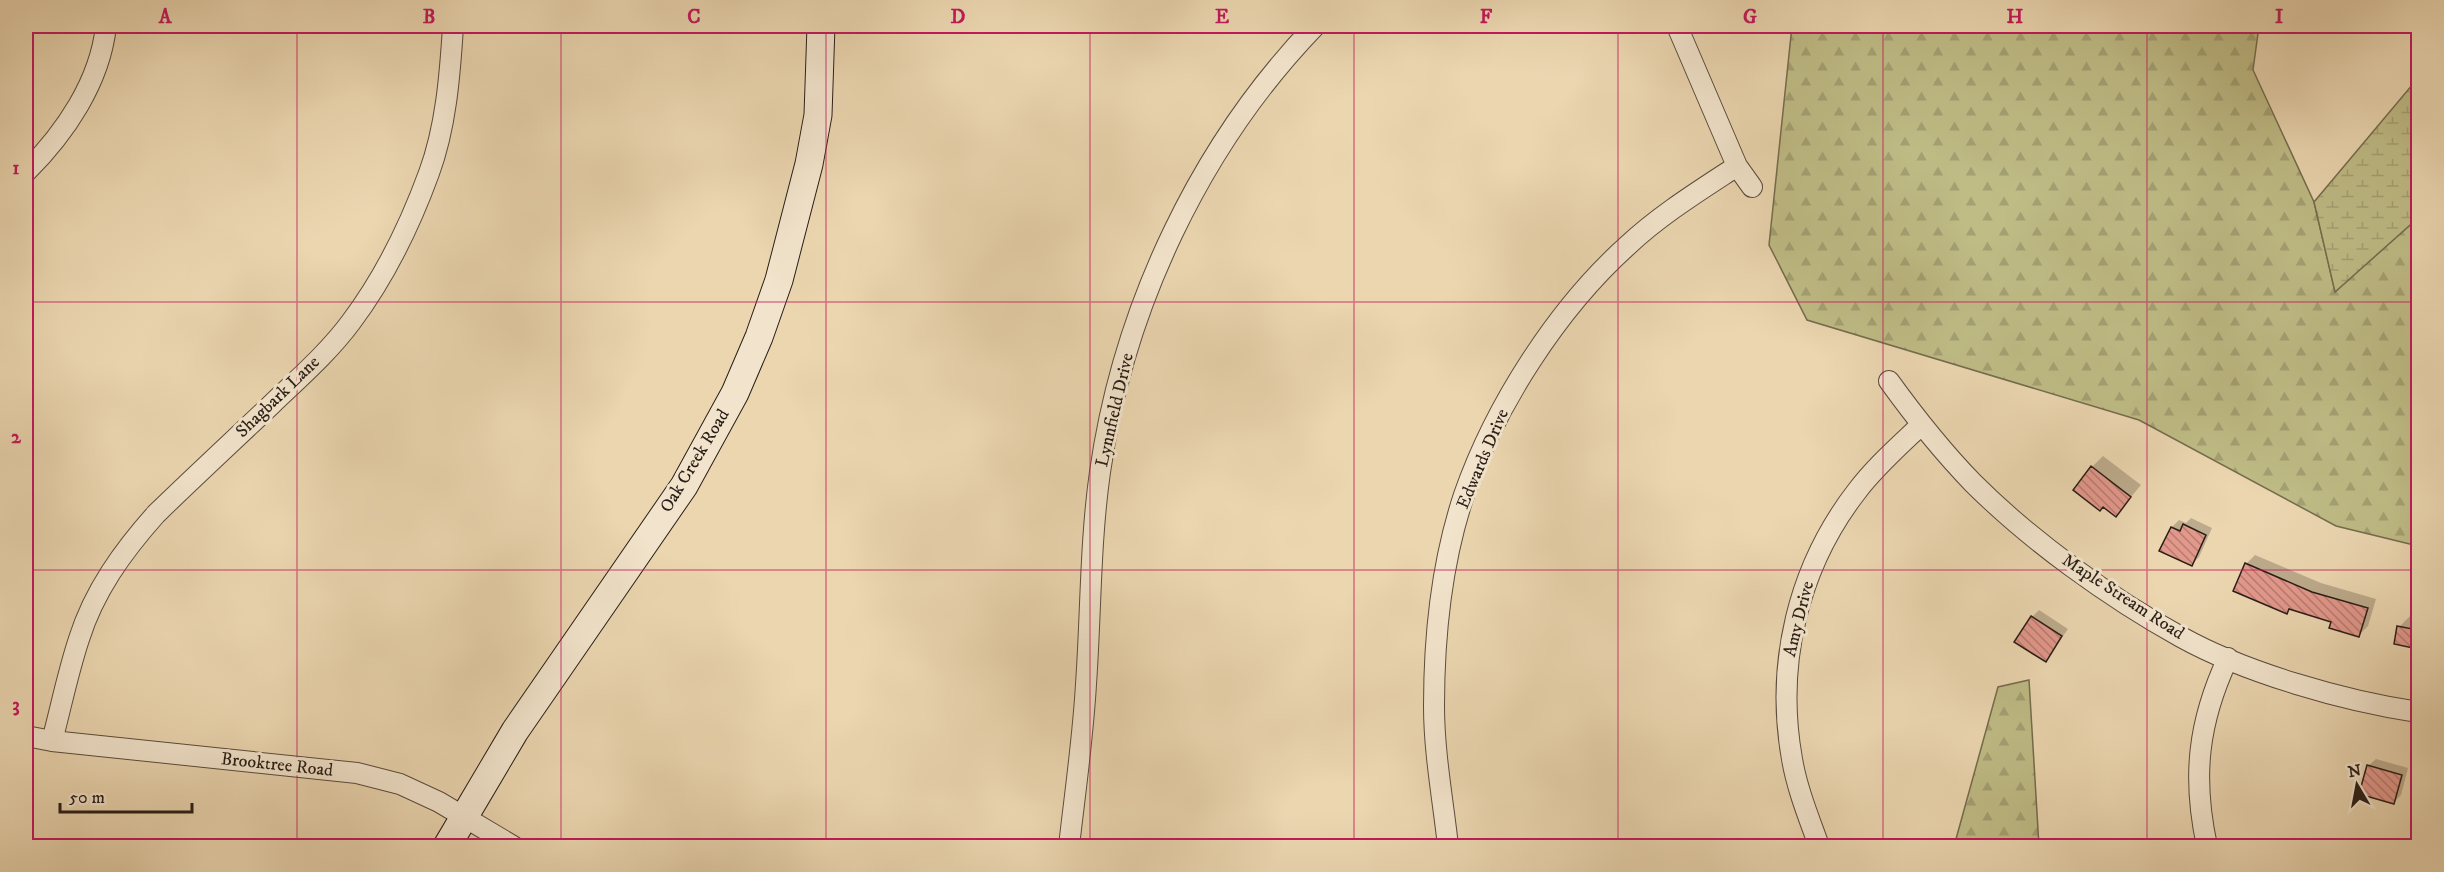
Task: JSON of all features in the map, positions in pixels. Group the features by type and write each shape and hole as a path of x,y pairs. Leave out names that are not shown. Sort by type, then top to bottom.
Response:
{"street":[{"path":"26,172 61,133 80,102 98,64 105,42 106,26"},
{"name":"Shagbark Lane","path":"52,741 80,638 95,600 132,540 156,514 322,356 366,301 392,257 429,173 442,121 450,68 453,26"},
{"name":"Oak Creek Road","path":"447,846 463,816 557,668 684,486 735,393 759,337 779,280 809,164 818,115 821,26"},
{"name":"Lynnfield Drive","path":"1069,846 1086,686 1093,529 1100,471 1120,375 1145,298 1168,244 1195,191 1259,91 1315,26"},
{"path":"1677,26 1737,166 1752,187"},
{"name":"Edwards Drive","path":"1448,846 1436,744 1436,652 1447,565 1464,495 1481,456 1531,360 1565,311 1627,246 1664,215 1737,166"},
{"name":"Maple Stream Road","path":"1889,381 1921,425 1974,484 2063,559 2132,607 2172,632 2228,658 2290,681 2335,694 2418,712"},
{"name":"Amy Drive","path":"1819,846 1792,760 1787,720 1786,685 1790,645 1797,611 1821,546 1845,507 1870,475 1921,425"},
{"path":"2207,846 2201,820 2198,785 2199,754 2204,720 2215,686 2228,658"},
{"name":"Brooktree Road","path":"26,736 52,741 357,773 400,784 463,816 513,846"}],"green space":[{"path":"1792,26 2259,26 2253,70 2314,202 2335,291 2418,218 2418,546 2336,526 2139,420 1807,320 1769,245"},
{"path":"2418,78 2418,218 2335,292 2314,202"},
{"path":"2029,680 2039,846 1959,846 1956,839 1998,687"}],"building":[{"path":"2091,466 2131,497 2116,517 2103,507 2100,511 2073,490"},
{"path":"2183,524 2206,535 2192,566 2159,551 2171,527 2180,531"},
{"path":"2245,563 2312,592 2368,608 2359,637 2329,628 2331,622 2289,609 2287,614 2233,591"},
{"path":"2031,616 2062,636 2046,662 2014,642"},
{"path":"2397,626 2418,630 2418,649 2394,644"},
{"path":"2367,765 2402,775 2394,804 2359,794"}]}
